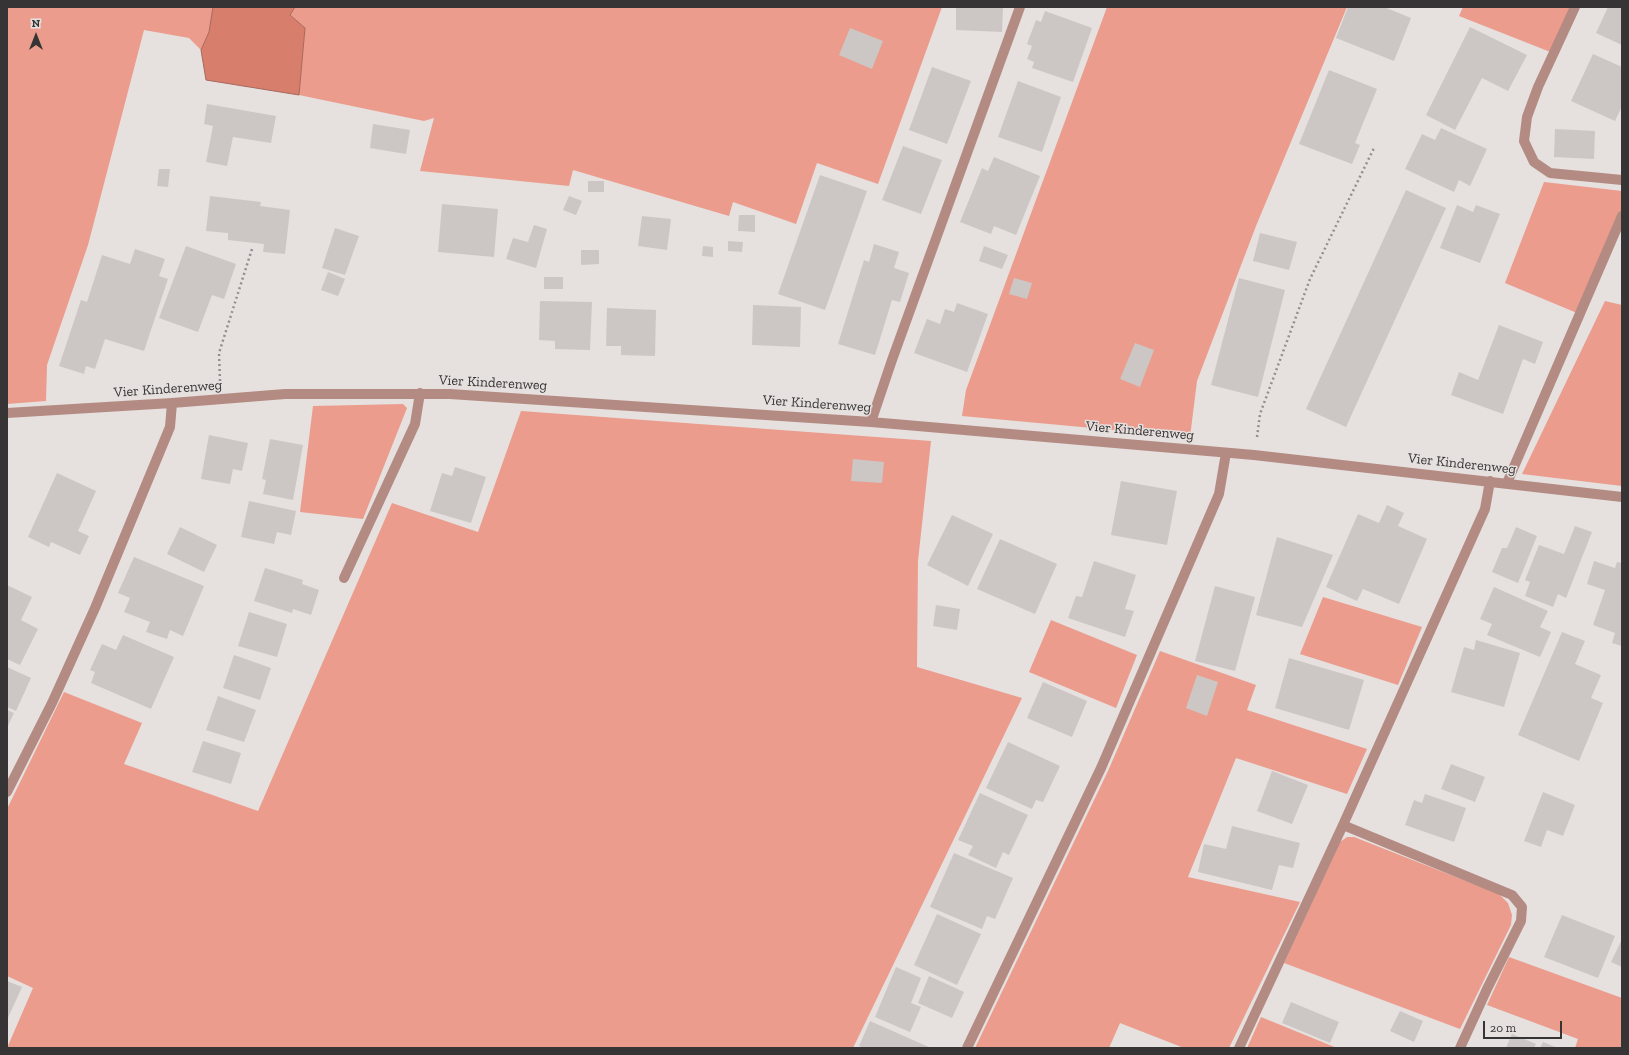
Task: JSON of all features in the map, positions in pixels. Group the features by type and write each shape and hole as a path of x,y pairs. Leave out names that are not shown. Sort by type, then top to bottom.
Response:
{"street":[{"path":"872,422 894,353 1020,7"},
{"path":"1575,7 1538,87 1527,117 1524,141 1534,162 1550,173 1622,180"},
{"path":"1507,483 1622,216"},
{"path":"344,578 415,424 420,393"},
{"name":"Vier Kinderenweg","path":"7,414 221,400 285,394 420,393 872,422 1254,455 1490,481 1622,498"},
{"path":"7,792 52,702 95,608 170,428 172,403"},
{"path":"967,1048 1101,768 1219,494 1226,453"},
{"path":"1239,1048 1343,825 1485,509 1490,481"},
{"path":"1343,825 1512,895 1522,907 1521,921 1486,989 1460,1048"}],"path":[{"path":"1254,455 1260,414 1310,279 1374,148"},
{"path":"221,400 219,354 252,249"}],"shaded area":[{"path":"7,7 213,7 209,32 201,50 189,38 144,30 88,245 47,365 46,401 7,404"},
{"path":"213,7 295,7 290,15 305,28 299,95 206,80 201,50 209,32"},
{"path":"295,7 942,7 878,184 817,163 796,224 733,202 729,216 573,170 569,186 420,171 434,118 424,121 299,95 305,28 290,15"},
{"path":"1107,7 1347,7 1256,226 1197,381 1190,437 962,416 966,390"},
{"path":"1463,7 1579,7 1558,55 1459,16"},
{"path":"1544,182 1622,191 1622,212 1577,313 1505,283"},
{"path":"1605,301 1622,305 1622,486 1522,474"},
{"path":"403,404 407,408 363,519 300,512 313,406"},
{"path":"521,411 931,441 918,561 917,667 1022,698 853,1048 7,1048 33,988 7,976 7,809 64,692 142,723 124,764 258,811 392,503 478,532"},
{"path":"1323,597 1422,627 1398,685 1300,654"},
{"path":"1051,620 1137,655 1116,708 1029,672"},
{"path":"1160,651 1256,685 1247,710 1367,749 1347,794 1236,758 1188,877 1300,902 1229,1048 1184,1048 1120,1023 1109,1048 975,1048 1108,771"},
{"path":"1347,837 1354,837 1499,894 1508,903 1512,915 1511,925 1460,1029 1284,963 1340,842"},
{"path":"1509,957 1622,998 1622,1048 1575,1048 1578,1039 1487,1005"},
{"path":"1261,1017 1337,1048 1247,1048"}],"building":[{"path":"956,7 1003,7 1002,32 956,30"},
{"path":"1348,7 1384,7 1411,18 1394,61 1336,38"},
{"path":"1608,7 1622,7 1622,45 1596,33"},
{"path":"1045,11 1092,28 1073,82 1032,68 1034,62 1027,59 1032,46 1027,44 1036,20 1041,22"},
{"path":"1470,27 1527,55 1508,91 1482,78 1455,130 1426,115"},
{"path":"850,28 883,41 872,69 839,55"},
{"path":"1593,54 1622,67 1622,106 1615,121 1571,101"},
{"path":"932,67 971,81 947,144 909,130"},
{"path":"1329,70 1377,89 1355,143 1360,145 1352,164 1299,144"},
{"path":"1018,81 1061,97 1042,152 998,137"},
{"path":"207,104 276,116 271,143 233,137 227,166 206,162 213,126 204,124"},
{"path":"373,124 410,130 406,154 370,148"},
{"path":"1441,128 1487,149 1470,186 1459,180 1454,192 1405,169 1422,134 1435,140"},
{"path":"1555,129 1595,131 1594,159 1554,157"},
{"path":"903,146 942,160 921,214 882,200"},
{"path":"994,157 1040,176 1016,235 994,226 991,234 960,222 982,168 988,171"},
{"path":"159,169 170,169 168,187 157,186"},
{"path":"820,175 867,191 825,310 778,294"},
{"path":"588,181 604,181 604,192 588,192"},
{"path":"1406,190 1446,208 1346,427 1306,409"},
{"path":"210,196 261,202 260,206 290,210 285,254 263,252 264,244 228,240 228,233 206,231"},
{"path":"569,196 582,201 576,215 563,210"},
{"path":"442,204 498,209 494,257 438,252"},
{"path":"1457,205 1473,212 1476,205 1500,214 1480,263 1440,248"},
{"path":"739,215 755,215 755,232 738,231"},
{"path":"642,216 671,219 667,250 638,246"},
{"path":"534,225 547,229 536,268 506,259 513,238 528,242"},
{"path":"335,228 359,236 345,275 322,268"},
{"path":"1260,233 1297,242 1289,270 1253,261"},
{"path":"728,241 743,242 742,252 728,251"},
{"path":"874,244 899,252 894,268 909,273 900,302 892,300 875,355 838,344 864,260 869,262"},
{"path":"186,246 236,264 224,299 212,295 198,332 159,318"},
{"path":"703,246 713,247 713,257 702,256"},
{"path":"984,246 1008,255 1002,269 979,261"},
{"path":"135,249 165,259 159,276 168,279 144,351 105,339 95,369 86,366 84,374 59,366 81,300 87,302 102,255 130,264"},
{"path":"581,250 599,250 599,264 581,265"},
{"path":"328,272 345,279 338,296 321,290"},
{"path":"544,277 563,277 563,289 544,289"},
{"path":"1014,278 1032,283 1027,299 1009,294"},
{"path":"1239,278 1285,290 1258,397 1211,385"},
{"path":"540,301 592,302 590,350 555,349 555,341 539,340"},
{"path":"957,303 988,314 967,372 914,353 927,319 940,324 945,309 954,312"},
{"path":"753,305 801,307 800,347 752,345"},
{"path":"607,308 656,310 655,356 621,355 621,346 606,346"},
{"path":"1499,325 1543,342 1535,364 1523,359 1503,414 1451,395 1459,372 1478,380"},
{"path":"1135,343 1154,350 1140,387 1120,379"},
{"path":"209,435 248,443 242,471 233,469 230,484 201,479"},
{"path":"270,439 303,445 293,500 263,494 266,480 262,479"},
{"path":"853,459 884,462 882,483 851,481"},
{"path":"455,467 486,477 471,523 430,511 442,473 452,476"},
{"path":"57,473 96,491 78,531 89,536 80,555 51,542 49,547 28,537"},
{"path":"1121,481 1177,491 1167,545 1111,535"},
{"path":"249,501 296,511 291,535 277,532 274,544 241,537"},
{"path":"1387,505 1404,513 1398,526 1427,539 1399,604 1363,589 1357,601 1326,587 1358,514 1379,523"},
{"path":"952,515 993,534 968,586 927,565"},
{"path":"1575,526 1592,532 1566,598 1558,594 1553,607 1525,596 1530,582 1525,580 1539,545 1564,554"},
{"path":"180,527 217,545 204,572 167,554"},
{"path":"1516,527 1537,536 1518,583 1492,572 1502,548 1507,548"},
{"path":"1277,537 1333,555 1302,627 1256,615"},
{"path":"1000,539 1057,564 1035,614 977,589"},
{"path":"134,557 204,586 183,636 170,630 167,639 146,632 150,622 124,612 130,598 118,593"},
{"path":"1094,561 1136,575 1125,609 1134,611 1125,637 1068,618 1076,596 1082,597"},
{"path":"1594,561 1615,568 1617,562 1622,563 1622,646 1612,643 1615,633 1593,625 1605,590 1587,584"},
{"path":"265,568 303,580 302,584 319,590 311,615 293,609 292,613 254,601"},
{"path":"7,585 32,597 21,620 38,629 20,665 7,659"},
{"path":"1215,586 1255,597 1235,671 1195,661"},
{"path":"1494,587 1548,611 1540,627 1551,632 1540,657 1487,635 1492,624 1480,619"},
{"path":"936,605 960,609 957,630 933,626"},
{"path":"249,612 287,624 277,657 238,646"},
{"path":"1562,632 1585,641 1575,664 1601,675 1591,698 1603,703 1579,761 1518,735"},
{"path":"123,635 174,657 151,709 91,683 95,672 90,670 102,644 116,650"},
{"path":"1476,640 1520,653 1504,707 1451,692 1464,647 1474,650"},
{"path":"234,655 271,668 260,700 223,688"},
{"path":"1289,658 1364,680 1349,730 1275,708"},
{"path":"7,667 31,678 16,711 7,707"},
{"path":"1197,675 1218,682 1207,716 1186,708"},
{"path":"1043,682 1087,701 1072,737 1027,718"},
{"path":"218,696 256,710 244,742 206,730"},
{"path":"7,710 14,713 7,728"},
{"path":"203,741 241,753 231,784 192,772"},
{"path":"1008,742 1060,766 1043,802 1036,800 1032,809 986,788"},
{"path":"1451,764 1485,777 1475,802 1441,789"},
{"path":"1272,771 1308,785 1292,824 1257,811"},
{"path":"1543,792 1575,805 1563,836 1547,830 1541,847 1524,841"},
{"path":"980,793 1028,815 1009,855 1003,852 996,868 968,855 973,846 958,840"},
{"path":"1425,794 1466,808 1454,842 1405,825 1414,800 1422,803"},
{"path":"1232,826 1300,843 1293,868 1279,865 1272,890 1198,872 1204,844 1226,849"},
{"path":"954,853 1013,878 995,919 987,916 982,929 930,907"},
{"path":"937,914 981,934 957,985 914,965"},
{"path":"1562,915 1615,936 1598,978 1544,957"},
{"path":"1622,939 1622,967 1611,962"},
{"path":"896,967 921,978 911,1003 921,1007 910,1032 875,1017"},
{"path":"929,976 964,992 952,1018 918,1003"},
{"path":"7,981 22,987 7,1020"},
{"path":"1291,1002 1339,1022 1330,1043 1282,1023"},
{"path":"1400,1011 1423,1021 1414,1042 1390,1031"},
{"path":"870,1021 931,1048 864,1048 859,1046"},
{"path":"1512,1034 1536,1044 1534,1048 1506,1048"},
{"path":"1543,1042 1558,1048 1540,1048"}]}
